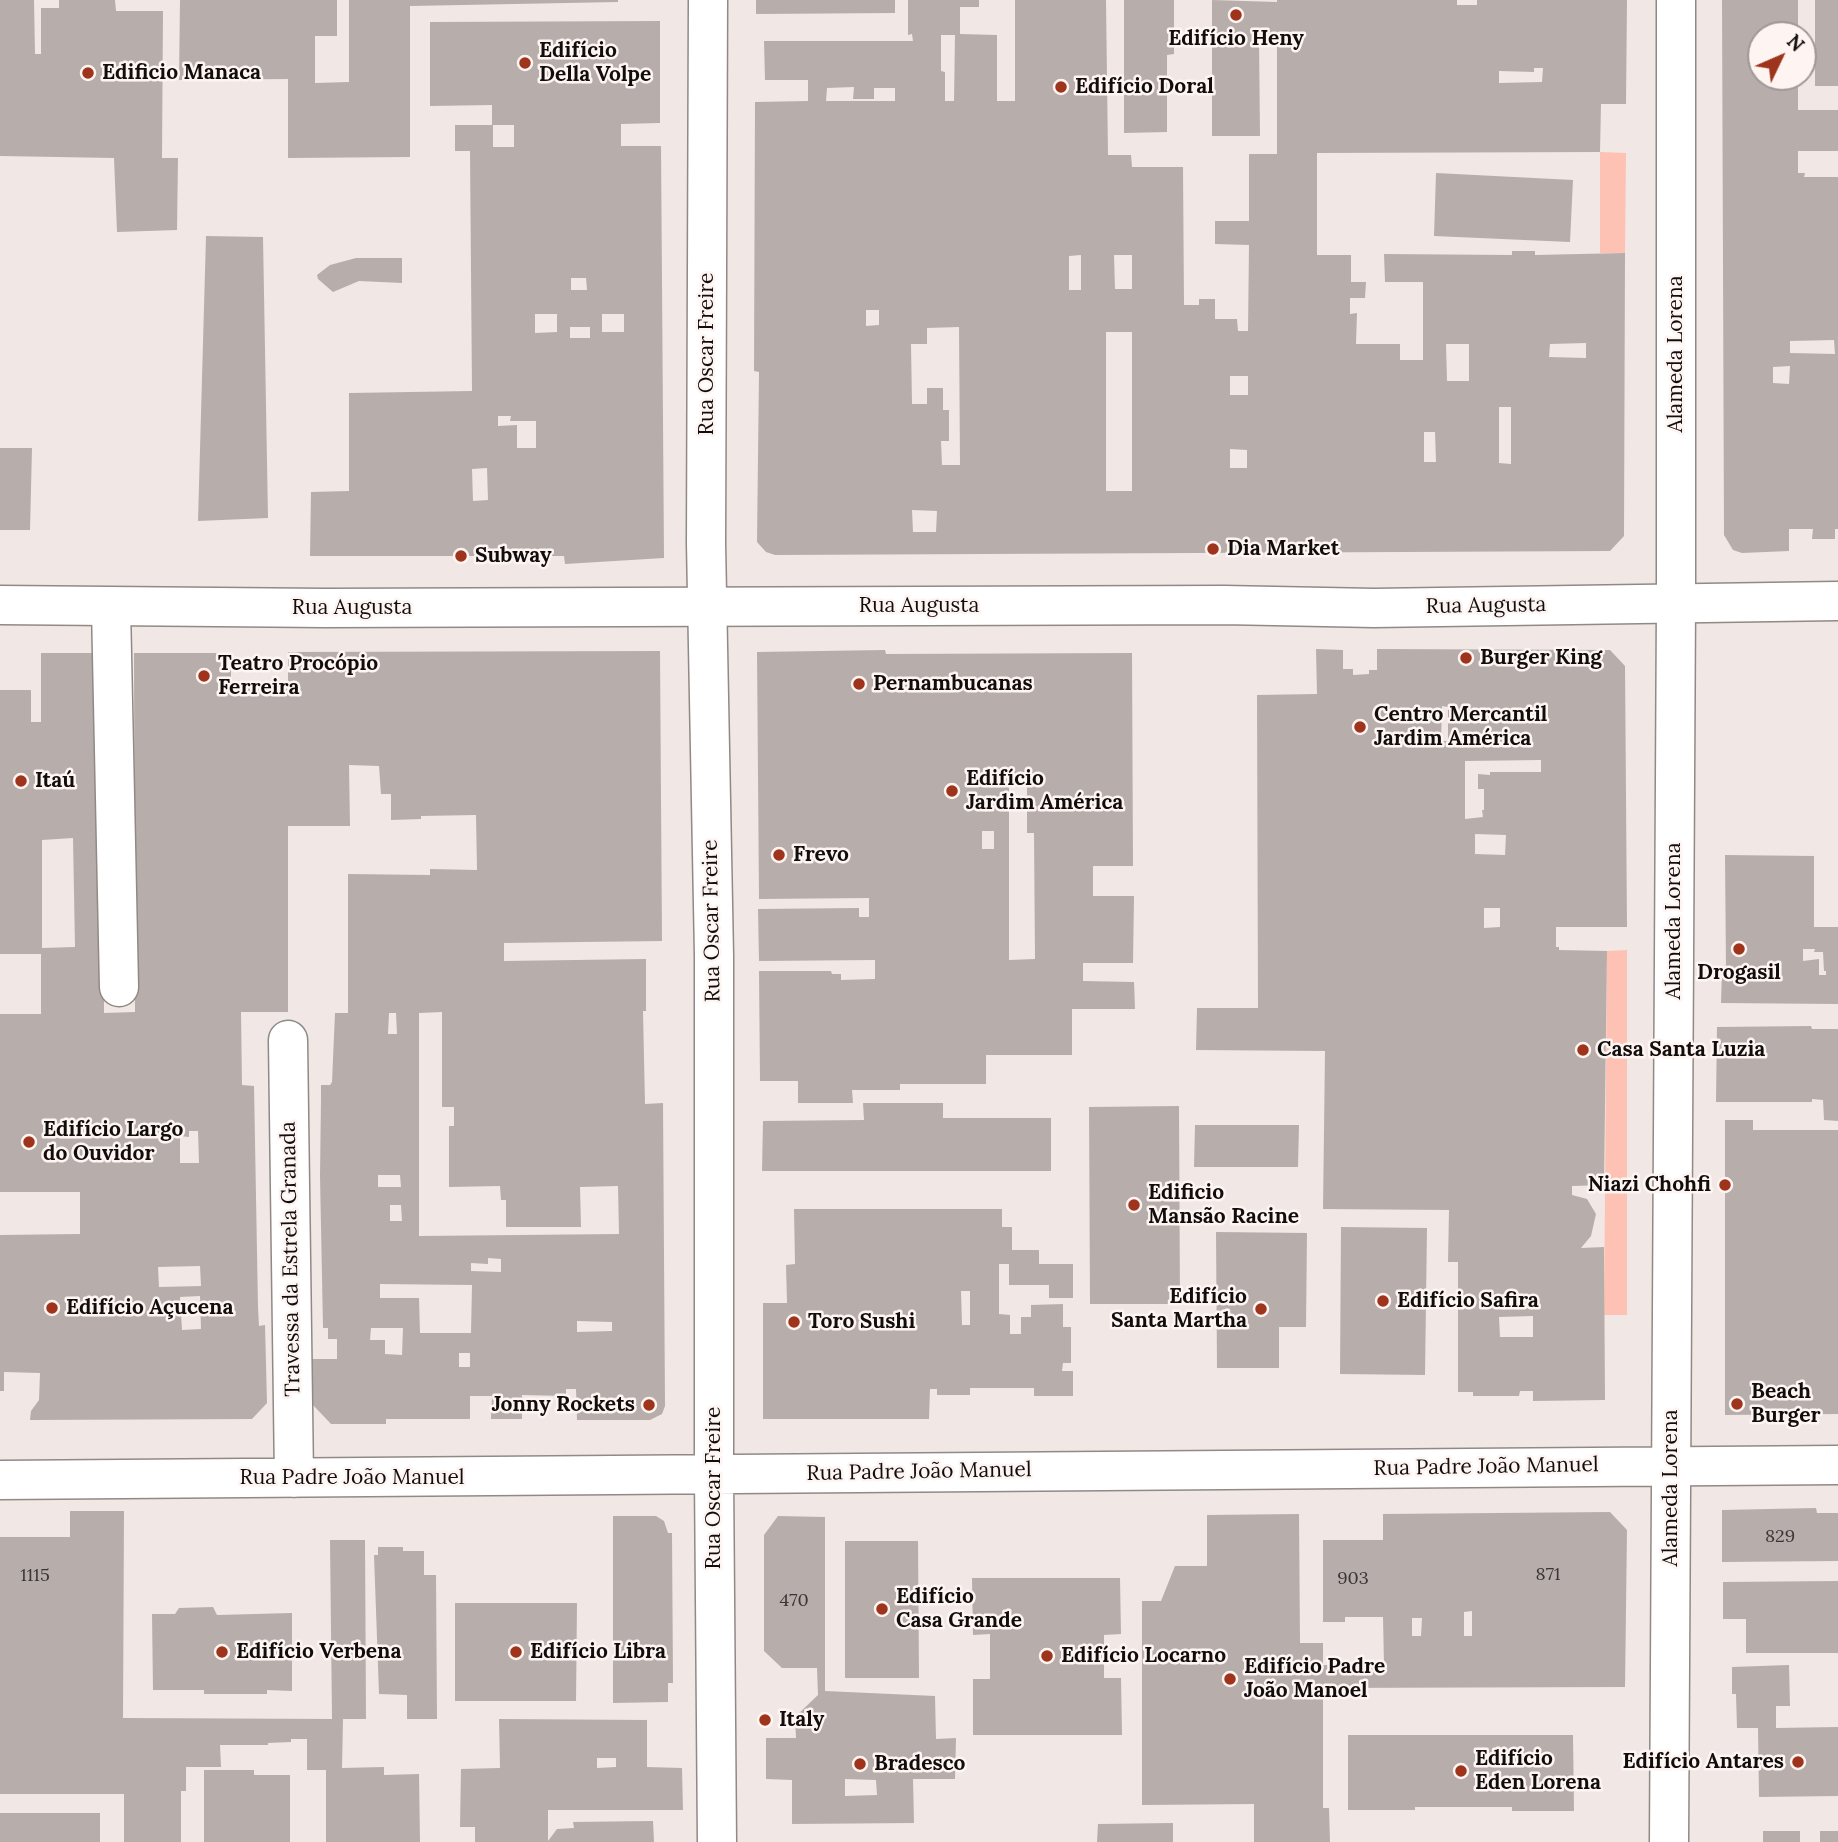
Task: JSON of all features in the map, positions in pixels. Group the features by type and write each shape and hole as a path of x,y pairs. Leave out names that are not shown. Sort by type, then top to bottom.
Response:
{"street":[{"name":"Rua Oscar Freire","path":"708,0 707,607 714,956 714,1476 718,1842"},
{"name":"Alameda Lorena","path":"1669,1842 1676,603 1676,0"},
{"name":"Rua Augusta","path":"0,605 1224,605 1374,608 1838,601"},
{"path":"111,607 119,987"},
{"name":"Travessa da Estrela Granada","path":"288,1040 294,1478"},
{"name":"Rua Padre João Manuel","path":"0,1480 1838,1465"}],"shaded area":[{"path":"1600,152 1626,153 1625,253 1600,253"},
{"path":"1627,950 1627,1315 1604,1315 1607,951"}],"building":[{"path":"0,0 34,0 35,54 41,54 41,8 59,8 59,0 115,0 116,11 163,11 162,158 178,158 177,230 117,232 114,158 0,156"},
{"path":"180,0 337,0 337,36 315,36 315,83 349,82 349,0 618,2 410,6 410,157 288,158 288,79 179,80"},
{"path":"756,0 895,0 895,13 756,14"},
{"path":"908,0 979,0 979,7 960,7 960,34 997,35 997,101 1015,101 1015,0 1106,0 1108,155 1131,155 1132,167 1183,167 1184,305 1199,305 1199,299 1215,299 1215,319 1237,319 1238,331 1248,331 1249,245 1215,244 1215,221 1249,221 1249,154 1277,154 1277,39 1259,39 1260,136 1212,136 1212,0 1457,0 1457,5 1477,5 1477,0 1627,0 1626,104 1601,104 1600,152 1317,153 1317,255 1351,255 1351,282 1366,282 1365,298 1350,298 1350,314 1357,313 1356,344 1400,344 1400,360 1423,360 1423,282 1385,282 1384,254 1512,255 1512,251 1535,251 1535,255 1625,253 1624,536 1610,551 775,555 766,552 757,542 759,372 754,371 755,102 808,101 808,80 765,80 764,41 913,41 912,34 908,35","holes":["941,35 955,35 954,101 945,101 945,72 941,71","1534,68 1543,68 1542,82 1499,83 1499,71 1534,72","854,87 853,99 874,99 874,88 895,88 895,101 826,101 827,88","1081,255 1081,290 1069,290 1069,256","1114,255 1132,255 1132,289 1115,289","866,310 879,310 879,325 866,326","959,327 960,465 942,465 941,441 949,441 949,410 943,410 943,388 927,388 927,404 912,404 911,344 927,344 927,328","1106,332 1132,332 1132,491 1106,491","1586,343 1586,358 1549,357 1550,344","1446,344 1469,344 1469,381 1447,381","1230,376 1248,376 1248,395 1230,395","1499,407 1511,407 1511,464 1499,463","1424,432 1435,432 1436,462 1424,462","1230,449 1247,450 1247,468 1230,468","912,510 937,511 936,532 913,532"]},
{"path":"1124,0 1174,0 1174,54 1167,55 1167,132 1124,133"},
{"path":"1722,0 1798,0 1798,21 1747,21 1747,91 1798,91 1798,110 1838,110 1838,151 1798,151 1798,173 1805,173 1804,177 1838,177 1838,529 1835,529 1835,539 1812,539 1813,529 1789,529 1789,551 1742,553 1733,550 1724,535","holes":["1834,340 1835,354 1790,353 1790,341","1790,366 1789,384 1773,383 1773,367"]},
{"path":"1815,0 1838,0 1838,86 1817,86"},
{"path":"660,21 660,123 621,124 621,146 661,146 664,558 565,564 564,556 310,556 311,492 349,491 349,393 472,391 470,151 455,151 455,125 492,125 492,105 430,106 430,22","holes":["493,125 514,125 514,147 493,147","571,278 586,278 587,290 571,290","535,314 557,314 557,332 535,333","602,314 624,314 624,332 602,332","570,327 590,327 590,338 570,338","498,416 511,416 510,421 536,421 536,448 517,448 517,425 498,426","487,468 488,500 473,501 472,469"]},
{"path":"1436,173 1573,180 1570,242 1434,236"},
{"path":"206,236 263,237 268,518 198,521"},
{"path":"356,258 402,258 402,283 359,281 333,292 318,279 317,275 330,265"},
{"path":"0,448 32,448 30,530 0,530"},
{"path":"1316,649 1343,650 1343,669 1353,669 1353,675 1369,674 1369,670 1377,670 1377,649 1610,650 1625,666 1627,927 1556,927 1556,947 1559,947 1559,950 1607,951 1604,1185 1572,1186 1572,1195 1587,1199 1596,1214 1591,1236 1581,1248 1604,1247 1605,1400 1533,1401 1533,1391 1520,1391 1519,1396 1473,1396 1473,1392 1458,1392 1458,1262 1448,1262 1449,1210 1323,1209 1325,1051 1196,1050 1197,1008 1258,1008 1257,695 1317,694","holes":["1442,706 1448,707 1448,741 1441,741","1541,760 1541,772 1478,774 1478,789 1484,789 1483,817 1465,819 1465,761","1475,834 1506,835 1505,855 1475,854","1484,908 1500,908 1500,927 1484,928","1533,1316 1533,1337 1500,1337 1499,1317"]},
{"path":"885,650 886,654 1132,653 1133,866 1093,866 1093,896 1134,896 1133,963 1083,963 1083,981 1134,982 1135,1009 1072,1009 1072,1055 986,1055 986,1084 900,1084 900,1090 852,1090 853,1103 798,1103 798,1081 760,1081 759,971 831,971 832,974 841,974 841,980 875,979 875,960 759,961 758,909 859,908 859,917 869,917 869,898 759,899 757,652","holes":["1009,785 1027,785 1027,833 1034,833 1035,959 1009,960","982,831 994,831 994,849 982,849"]},
{"path":"660,651 662,941 504,943 504,961 646,959 646,1011 643,1011 645,1104 663,1103 665,1406 662,1414 650,1420 577,1420 576,1389 566,1389 566,1396 522,1395 522,1419 491,1419 492,1396 470,1396 470,1419 386,1419 386,1424 331,1424 313,1405 311,1359 337,1359 337,1339 328,1339 328,1328 323,1328 321,1085 330,1085 332,1082 335,1013 348,1013 348,874 430,875 430,869 477,870 476,815 421,816 421,819 391,820 391,794 381,794 379,766 349,765 350,826 288,826 288,1012 241,1012 242,1085 254,1086 258,1307 259,1326 265,1325 267,1403 252,1419 30,1420 31,1411 39,1400 40,1373 4,1372 4,1391 0,1391 0,1235 80,1234 80,1192 0,1192 0,1014 41,1014 41,954 0,954 0,690 31,690 31,722 41,722 41,653 104,653 104,1013 135,1012 134,653 231,653 231,686 288,686 288,652","holes":["73,838 75,947 42,948 42,840","442,1012 442,1107 454,1107 454,1126 449,1126 449,1187 500,1186 501,1200 506,1200 506,1227 581,1227 580,1187 618,1186 619,1234 419,1236 419,1013","389,1013 396,1013 397,1034 388,1034","189,1131 198,1131 199,1163 180,1163 180,1136 189,1137","378,1175 400,1175 401,1187 378,1187","390,1205 401,1205 402,1221 390,1221","488,1258 501,1259 501,1272 471,1271 471,1263 488,1264","200,1266 201,1286 159,1287 158,1267","380,1284 472,1285 471,1333 420,1333 419,1298 380,1298","200,1296 201,1329 182,1330 180,1297","577,1321 612,1322 612,1331 577,1332","371,1328 403,1328 402,1355 385,1354 385,1340 370,1340","459,1353 470,1353 470,1367 459,1367"]},
{"path":"1725,855 1814,856 1814,927 1838,927 1838,1004 1721,1003 1722,969 1726,970","holes":["1803,949 1815,949 1814,952 1823,952 1826,975 1819,975 1819,959 1803,961"]},
{"path":"1811,1026 1812,1029 1838,1029 1838,1121 1824,1120 1823,1100 1716,1102 1717,1027"},
{"path":"863,1103 943,1103 943,1118 1051,1118 1051,1171 762,1171 763,1121 864,1120"},
{"name":"Edificio Mansão Racine","path":"1179,1106 1180,1304 1090,1304 1089,1107"},
{"path":"1725,1120 1753,1120 1753,1130 1838,1130 1838,1414 1725,1415"},
{"path":"1195,1125 1299,1125 1298,1167 1194,1167"},
{"path":"794,1209 1002,1209 1002,1227 1012,1227 1012,1250 1039,1250 1039,1264 1073,1264 1073,1298 1049,1298 1049,1285 1009,1285 1009,1264 999,1264 999,1314 1010,1315 1010,1334 1021,1334 1021,1317 1031,1317 1031,1305 1063,1304 1063,1327 1071,1327 1071,1363 1063,1363 1062,1371 1073,1371 1073,1396 1034,1396 1034,1388 970,1388 970,1395 937,1395 937,1389 930,1389 929,1419 763,1419 763,1303 787,1303 786,1265 795,1264","holes":["961,1291 970,1291 970,1325 962,1325"]},
{"name":"Edifício Safira","path":"1341,1227 1427,1228 1425,1375 1340,1374"},
{"name":"Edifício Santa Martha","path":"1216,1232 1307,1233 1306,1327 1279,1327 1279,1368 1217,1368"},
{"path":"1816,1508 1817,1513 1838,1513 1838,1561 1722,1562 1722,1510"},
{"path":"70,1511 124,1511 123,1718 332,1719 330,1540 365,1540 366,1719 343,1719 342,1768 384,1767 384,1775 419,1774 420,1842 326,1842 326,1770 307,1770 307,1739 291,1739 291,1742 268,1745 220,1745 221,1767 186,1767 186,1791 181,1791 181,1842 124,1842 124,1794 0,1794 0,1537 70,1537"},
{"path":"1610,1512 1627,1530 1625,1687 1323,1688 1323,1808 1329,1808 1330,1842 1254,1842 1254,1804 1142,1805 1142,1601 1161,1601 1175,1566 1207,1566 1207,1515 1299,1514 1300,1643 1323,1643 1323,1665 1384,1665 1383,1617 1345,1617 1345,1622 1323,1622 1323,1540 1383,1540 1383,1514","holes":["1472,1611 1472,1636 1464,1636 1464,1612","1412,1618 1422,1618 1421,1636 1412,1636"]},
{"path":"613,1516 656,1516 664,1521 668,1533 672,1533 673,1683 668,1683 668,1702 613,1703"},
{"path":"778,1516 825,1517 825,1691 935,1696 936,1739 956,1738 955,1779 913,1779 914,1823 792,1824 792,1780 766,1779 766,1738 796,1738 795,1717 818,1695 817,1668 782,1668 764,1651 764,1535","holes":["845,1779 876,1780 877,1795 845,1796"]},
{"name":"Edifício Casa Grande","path":"845,1541 918,1541 919,1678 845,1678"},
{"path":"378,1547 403,1547 403,1551 424,1551 424,1575 436,1575 437,1719 407,1719 407,1695 379,1694 374,1555 378,1555"},
{"name":"Edifício Locarno","path":"972,1578 1120,1578 1121,1634 1104,1635 1104,1678 1121,1678 1122,1735 973,1735 973,1679 990,1679 990,1634 973,1635"},
{"path":"1838,1581 1838,1653 1746,1653 1746,1619 1723,1619 1723,1582"},
{"name":"Edifício Libra","path":"455,1603 577,1603 576,1701 455,1701"},
{"name":"Edifício Verbena","path":"213,1607 217,1615 292,1613 292,1691 267,1690 267,1694 204,1694 204,1690 153,1690 152,1614 175,1614 179,1608"},
{"name":"Edifício Antares","path":"1789,1665 1790,1706 1776,1706 1776,1728 1838,1727 1838,1796 1759,1797 1758,1728 1737,1728 1736,1694 1732,1694 1732,1667"},
{"path":"499,1719 647,1720 647,1767 682,1768 683,1810 548,1810 548,1841 557,1829 574,1828 573,1822 653,1821 654,1842 475,1842 475,1827 460,1827 461,1769 500,1768","holes":["597,1758 616,1758 616,1767 597,1768"]},
{"name":"Edifício Eden Lorena","path":"1348,1735 1573,1735 1574,1811 1512,1811 1512,1807 1348,1810"},
{"path":"204,1770 254,1770 254,1775 290,1775 290,1842 204,1842"},
{"path":"0,1813 100,1813 100,1842 0,1842"},
{"path":"1173,1823 1173,1842 1097,1842 1098,1824"},
{"path":"1763,1831 1800,1831 1800,1842 1763,1842"},
{"path":"1820,1831 1838,1831 1838,1842 1820,1842"}],"place":[{"name":"Edifício Heny","path":"1236,15"},
{"name":"Edifício Della Volpe","path":"525,63"},
{"name":"Edificio Manaca","path":"88,73"},
{"name":"Edifício Doral","path":"1061,87"},
{"name":"Dia Market","path":"1213,549"},
{"name":"Subway","path":"461,556"},
{"name":"Burger King","path":"1466,658"},
{"name":"Teatro Procópio Ferreira","path":"204,676"},
{"name":"Pernambucanas","path":"859,684"},
{"name":"Centro Mercantil Jardim América","path":"1360,727"},
{"name":"Itaú","path":"21,781"},
{"name":"Edifício Jardim América","path":"952,791"},
{"name":"Frevo","path":"779,855"},
{"name":"Drogasil","path":"1739,949"},
{"name":"Casa Santa Luzia","path":"1583,1050"},
{"name":"Edifício Largo do Ouvidor","path":"29,1142"},
{"name":"Niazi Chohfi","path":"1725,1185"},
{"name":"Edificio Mansão Racine","path":"1134,1205"},
{"name":"Edifício Safira","path":"1383,1301"},
{"name":"Edifício Açucena","path":"52,1308"},
{"name":"Edifício Santa Martha","path":"1261,1309"},
{"name":"Toro Sushi","path":"794,1322"},
{"name":"Beach Burger","path":"1737,1404"},
{"name":"Jonny Rockets","path":"649,1405"},
{"name":"Edifício Casa Grande","path":"882,1609"},
{"name":"Edifício Verbena","path":"222,1652"},
{"name":"Edifício Libra","path":"516,1652"},
{"name":"Edifício Locarno","path":"1047,1656"},
{"name":"Edifício Padre João Manoel","path":"1230,1679"},
{"name":"Italy","path":"765,1720"},
{"name":"Edifício Antares","path":"1798,1762"},
{"name":"Bradesco","path":"860,1764"},
{"name":"Edifício Eden Lorena","path":"1461,1771"}]}
